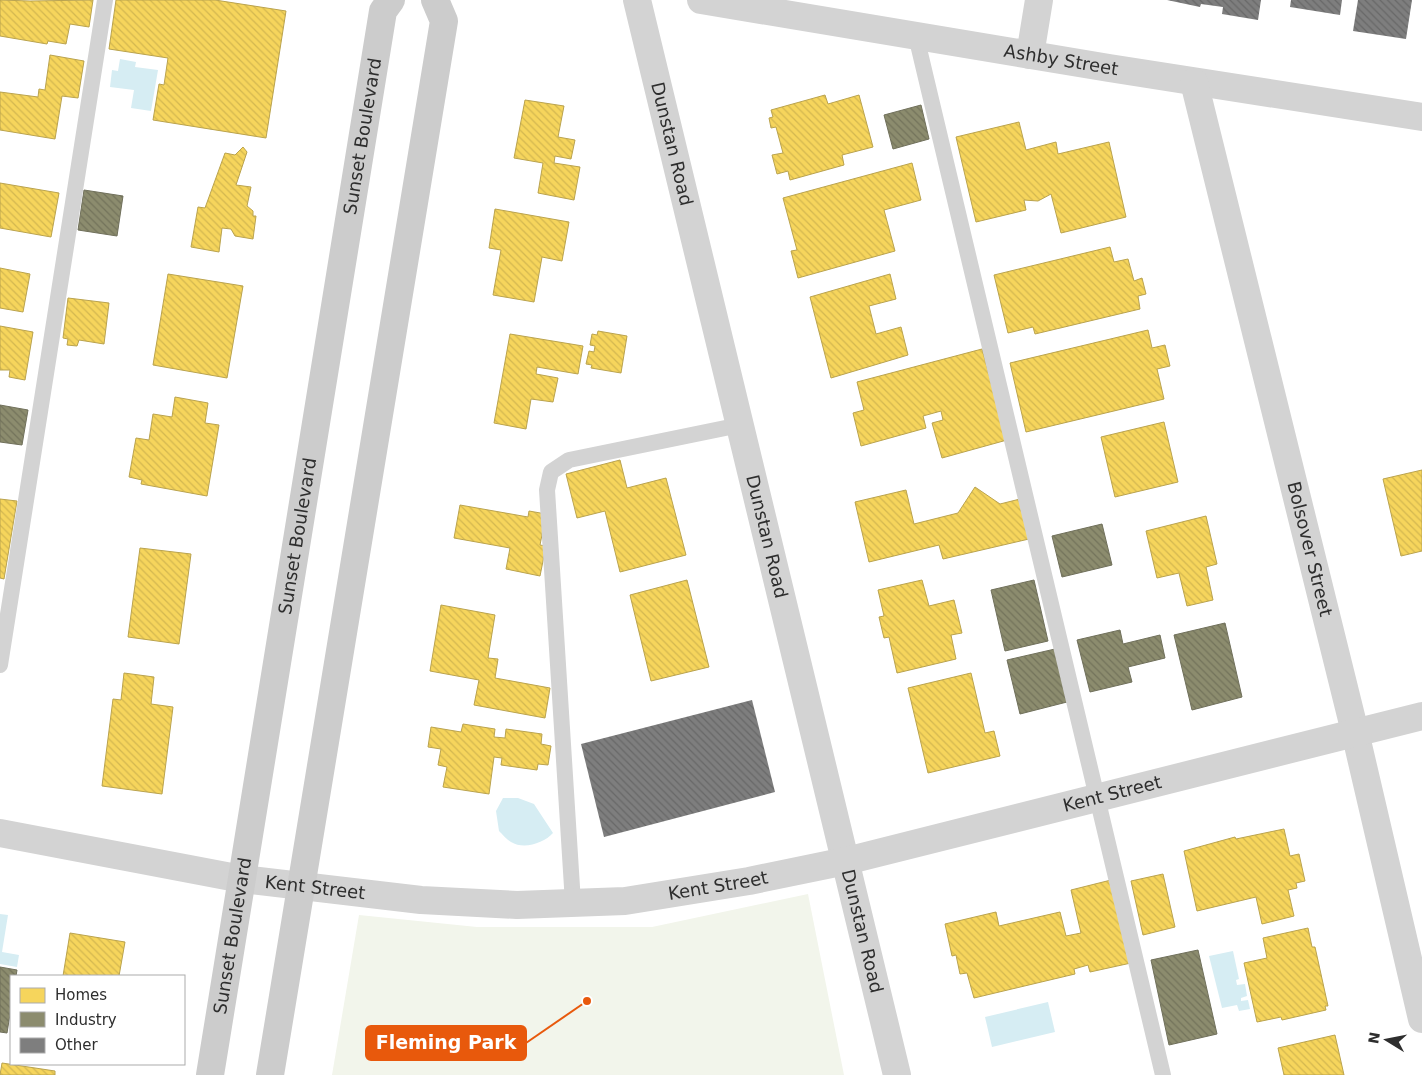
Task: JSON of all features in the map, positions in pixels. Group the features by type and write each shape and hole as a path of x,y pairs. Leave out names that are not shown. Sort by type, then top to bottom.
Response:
{"street":[{"name":"Sunset Boulevard","path":"210,1075 383,11 391,0"},
{"path":"270,1075 444,21 435,0"},
{"name":"Dunstan Road","path":"637,0 898,1075"},
{"name":"Ashby Street","path":"701,0 1194,82 1422,117"},
{"path":"1030,55 1039,0"},
{"name":"Bolsover Street","path":"1194,82 1355,732 1422,1019"},
{"name":"Kent Street","path":"0,833 242,879 421,900 517,905 625,902 750,881 846,861 1422,716"}],"lane":[{"path":"0,665 104,0"},
{"path":"916,36 1163,1075"},
{"path":"573,903 547,490 551,472 569,460 740,425"}],"shaded area":[{"path":"808,894 844,1075 332,1075 359,915 477,927 652,927"}],"water":[{"path":"120,59 136,62 135,67 158,70 151,111 131,108 134,90 110,87 112,70 118,71"},
{"path":"503,798 518,798 534,804 553,833 544,840 534,844 522,845 510,841 499,831 496,811"},
{"path":"0,914 8,915 2,952 19,955 17,967 0,964"},
{"path":"1233,951 1239,979 1236,980 1237,985 1245,984 1247,996 1241,998 1241,1001 1248,1000 1250,1009 1239,1011 1237,1005 1222,1008 1209,956"},
{"path":"1048,1002 1055,1032 992,1047 985,1017"}],"building: Homes":[{"path":"0,0 93,0 89,27 70,24 66,44 48,41 47,44 0,36"},
{"path":"116,0 215,0 286,11 266,138 153,120 159,84 164,85 168,58 109,49"},
{"path":"50,55 84,61 78,98 62,96 55,139 0,130 0,92 38,97 39,89 45,90"},
{"path":"825,95 828,104 859,95 873,147 842,155 844,165 790,180 788,171 777,174 772,155 783,153 776,127 771,128 769,118 773,117 771,110"},
{"path":"525,100 564,106 558,137 575,140 571,159 555,156 554,163 580,167 574,200 538,193 543,163 514,158"},
{"path":"1019,122 1026,150 1056,142 1058,154 1109,142 1126,217 1061,233 1051,194 1038,201 1024,200 1026,210 976,222 956,137"},
{"path":"243,147 247,152 236,185 251,187 247,206 253,211 253,216 256,216 253,239 235,236 231,229 222,228 219,252 191,247 198,207 205,208 225,153 235,155"},
{"path":"912,163 921,200 884,210 895,251 798,278 791,251 797,250 783,198"},
{"path":"0,183 59,193 51,237 0,228"},
{"path":"495,209 569,222 562,261 542,257 534,302 493,295 501,250 489,248"},
{"path":"1110,247 1114,262 1128,259 1134,281 1142,278 1146,294 1138,296 1140,309 1035,334 1033,327 1008,333 994,275"},
{"path":"0,268 30,274 23,312 0,308"},
{"path":"168,274 243,286 227,378 153,365"},
{"path":"890,274 896,299 869,306 876,334 901,327 908,355 831,378 810,297"},
{"path":"68,298 109,303 104,344 79,340 77,346 67,345 68,339 63,338"},
{"path":"0,326 33,332 25,380 9,377 10,370 0,370"},
{"path":"1148,330 1152,348 1165,345 1170,366 1157,369 1164,399 1026,432 1010,363"},
{"path":"598,331 627,336 621,373 591,368 592,365 586,364 589,351 594,352 595,346 590,345 592,334 597,335"},
{"path":"510,334 583,346 578,374 537,367 536,374 558,378 553,402 531,399 526,429 494,423"},
{"path":"982,349 1007,440 942,458 932,423 943,420 941,411 923,416 926,428 861,446 853,413 864,410 857,382"},
{"path":"175,397 208,403 205,423 219,425 207,496 141,484 142,480 129,477 136,438 149,440 153,414 172,417"},
{"path":"1164,422 1178,482 1115,497 1101,437"},
{"path":"620,460 627,488 666,478 686,555 620,572 605,511 577,518 566,474"},
{"path":"1422,470 1422,551 1401,556 1383,479"},
{"path":"975,487 1000,504 1020,499 1029,539 943,559 939,545 869,562 855,502 906,490 914,524 958,513"},
{"path":"0,499 17,501 4,579 0,578"},
{"path":"460,505 528,517 529,511 546,514 540,545 546,546 540,576 506,569 510,548 454,538"},
{"path":"1206,516 1217,564 1206,567 1213,600 1187,606 1179,573 1157,578 1146,531"},
{"path":"140,548 191,554 179,644 128,637"},
{"path":"687,580 709,667 651,681 630,595"},
{"path":"922,580 929,606 954,600 962,633 951,635 956,659 897,673 889,637 884,638 879,617 884,616 878,590"},
{"path":"441,605 495,615 488,658 498,659 495,678 550,688 545,718 474,705 479,680 430,671"},
{"path":"124,673 154,677 151,704 173,707 162,794 102,786 113,699 121,700"},
{"path":"971,673 985,733 994,731 1000,756 928,773 908,688"},
{"path":"463,724 495,729 494,737 505,738 506,729 542,734 541,744 551,746 548,765 538,764 537,770 501,765 502,758 494,757 489,794 443,787 447,767 438,765 441,749 428,747 431,727 461,732"},
{"path":"1284,829 1290,856 1299,854 1305,881 1296,883 1297,888 1288,890 1294,916 1262,924 1256,897 1197,911 1184,851 1235,837 1236,839"},
{"path":"1163,874 1175,927 1143,935 1131,881"},
{"path":"1111,880 1131,963 1090,972 1088,965 1074,969 1075,974 974,998 967,973 960,974 956,955 952,956 945,924 996,912 999,926 1060,912 1066,936 1081,933 1071,890"},
{"path":"1308,928 1312,947 1315,947 1328,1006 1325,1006 1326,1010 1282,1020 1281,1017 1257,1022 1244,963 1267,958 1263,938"},
{"path":"70,933 125,942 119,975 63,975"},
{"path":"1335,1035 1344,1075 1284,1075 1278,1048"},
{"path":"2,1063 55,1071 55,1075 0,1075"}],"building: Industry":[{"path":"921,105 929,139 893,149 884,115"},
{"path":"84,190 123,196 117,236 78,230"},
{"path":"0,405 28,410 22,445 0,442"},
{"path":"1102,524 1112,565 1062,577 1052,536"},
{"path":"1034,580 1048,641 1005,651 991,590"},
{"path":"1225,623 1242,697 1192,710 1174,635"},
{"path":"1120,630 1123,644 1160,635 1165,658 1128,667 1132,682 1090,692 1077,640"},
{"path":"1055,649 1067,702 1020,714 1007,660"},
{"path":"1198,950 1217,1034 1169,1045 1151,960"},
{"path":"0,967 17,970 16,975 10,975 10,1014 7,1033 0,1032"}],"building: Other":[{"path":"1167,0 1261,0 1258,20 1222,14 1223,7 1201,4 1200,7"},
{"path":"1291,0 1342,0 1340,15 1290,7"},
{"path":"1358,0 1412,0 1406,39 1353,31"},
{"path":"752,700 775,792 604,837 581,744"}],"place":[{"name":"Fleming Park","path":"587,1001"}]}
